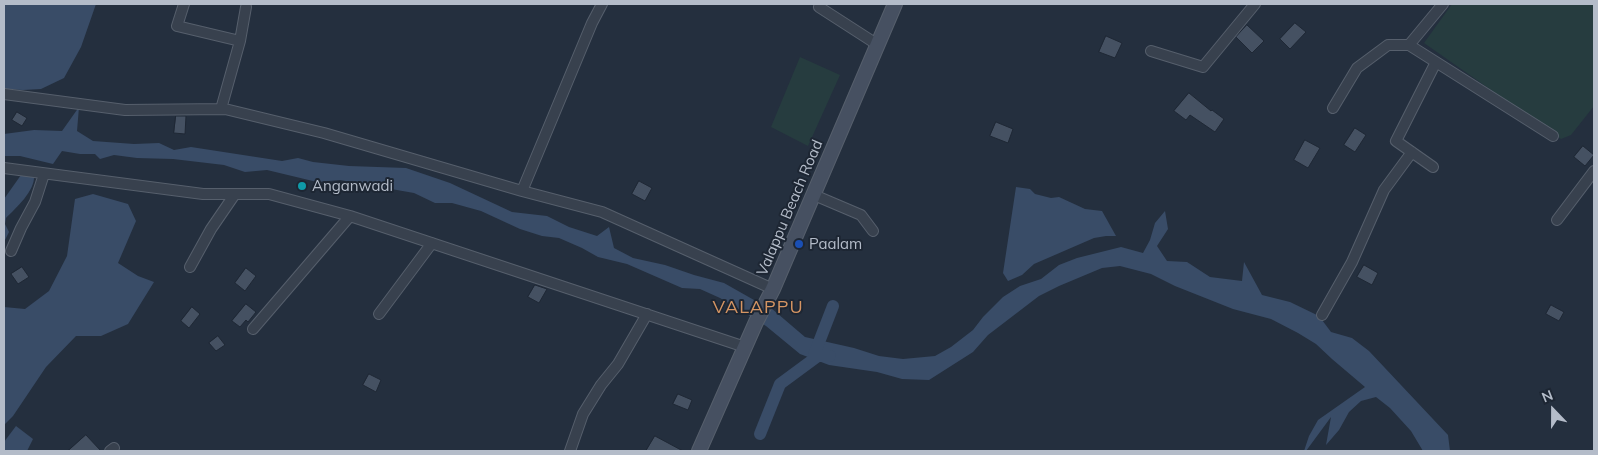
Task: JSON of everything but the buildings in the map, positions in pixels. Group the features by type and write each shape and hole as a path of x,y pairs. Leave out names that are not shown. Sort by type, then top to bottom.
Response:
{"main road":[{"name":"Valappu Beach Road","path":"699,451 756,322 773,289 895,4"}],"street":[{"path":"184,4 177,26 240,41"},
{"path":"522,191 592,23 602,4"},
{"path":"820,4 819,7 878,45"},
{"path":"1151,51 1204,67 1255,4"},
{"path":"1409,45 1444,4"},
{"path":"221,109 240,41 246,7"},
{"path":"1333,108 1357,68 1388,45 1409,45 1553,136"},
{"path":"1433,167 1396,141 1436,62"},
{"path":"4,94 126,110 221,109 324,133 522,191 602,212 773,289"},
{"path":"1322,315 1352,262 1384,190 1412,152"},
{"path":"4,168 203,194 269,194 350,216 648,314 745,348"},
{"path":"1557,220 1594,171"},
{"path":"11,251 35,202 44,174"},
{"path":"190,267 211,229 235,194"},
{"path":"814,195 861,215 873,231"},
{"path":"253,329 350,216"},
{"path":"379,314 432,243"},
{"path":"570,451 583,414 618,364 648,314"}],"green space":[{"path":"1452,4 1594,4 1594,106 1571,135 1561,139 1424,43"},
{"path":"800,57 840,75 808,146 771,127"}],"water":[{"path":"4,4 96,4 81,47 64,78 41,89 4,89"},
{"path":"79,107 77,131 93,141 134,144 159,143 174,150 191,147 282,161 298,158 313,162 349,166 406,168 450,183 512,212 547,216 569,227 597,236 609,227 614,248 633,258 665,265 724,283 771,308 805,337 854,348 879,356 903,359 935,356 951,347 973,330 1003,297 1020,286 1041,279 1059,265 1077,258 1121,247 1143,253 1150,240 1155,223 1165,211 1168,229 1157,246 1167,261 1187,262 1210,277 1242,281 1244,262 1262,295 1290,302 1319,316 1331,332 1352,338 1369,351 1448,435 1450,451 1423,451 1411,431 1390,408 1376,397 1361,401 1349,412 1339,430 1326,445 1331,417 1306,451 1304,451 1309,436 1318,420 1365,387 1316,344 1271,319 1233,309 1175,286 1151,274 1120,266 1102,268 1039,296 988,335 973,352 929,380 902,379 877,372 829,365 800,354 766,326 720,298 700,289 682,288 627,264 598,257 559,238 542,236 520,229 481,211 452,203 435,203 414,193 340,180 317,182 267,170 245,172 224,165 173,159 114,155 100,159 95,154 62,151 53,164 20,156 4,156 4,134 34,130 62,131"},
{"path":"21,175 34,176 33,182 24,199 6,218 5,224 9,232 4,242 4,199"},
{"path":"1016,187 1030,189 1035,194 1051,198 1059,197 1085,209 1102,211 1116,236 1094,238 1034,264 1022,275 1008,281 1003,273"},
{"path":"93,194 128,204 136,221 118,263 138,276 154,282 128,324 101,336 76,336 46,367 13,416 4,425 4,307 25,309 49,291 67,256 75,199"},
{"path":"16,426 33,439 27,451 4,451 4,442"}],"waterway":[{"path":"814,355 833,306"},
{"path":"760,434 780,384 818,356 830,356"}],"place":[{"name":"Anganwadi","path":"302,186"},
{"name":"Paalam","path":"799,244"}],"district":[{"name":"VALAPPU","path":"758,308"}]}
